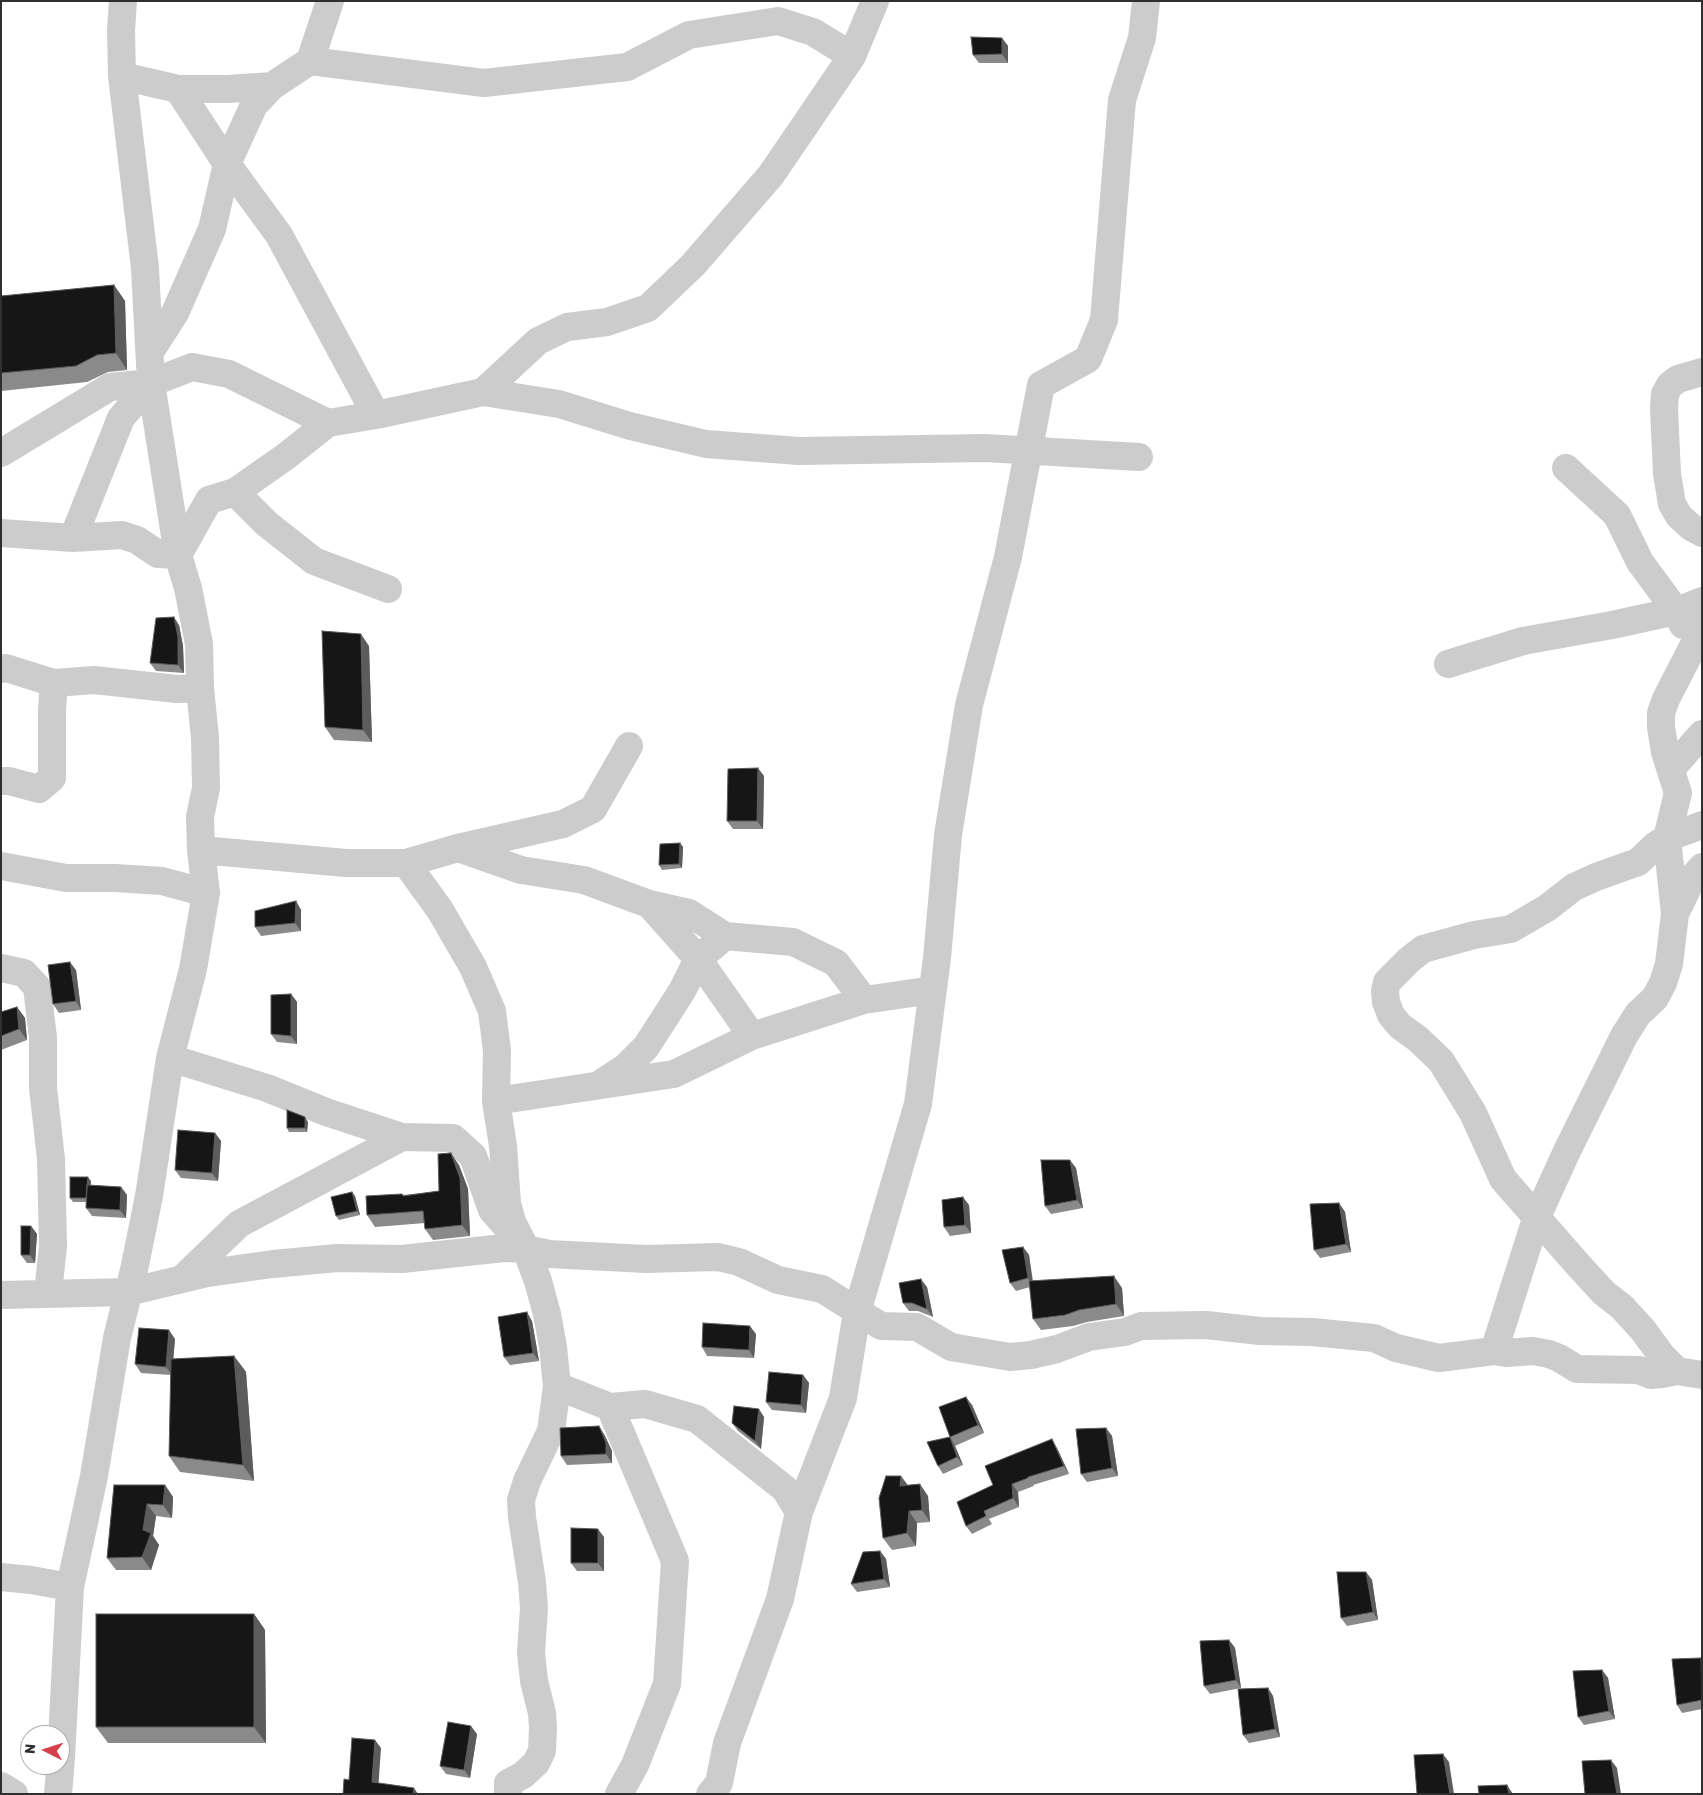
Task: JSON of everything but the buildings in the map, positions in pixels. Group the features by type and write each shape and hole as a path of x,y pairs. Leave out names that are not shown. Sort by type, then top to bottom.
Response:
{"street":[{"path":"58,1794 70,1587 94,1476 117,1338 134,1270 149,1196 170,1058 193,969 206,893 201,850 200,818 206,788 199,644 188,588 178,555 151,382 145,268 122,76 121,30 123,1"},
{"path":"150,352 175,313 212,229 227,164 254,105 272,86 310,61 330,1"},
{"path":"483,392 538,342 567,328 607,322 648,308 693,265 771,175 852,56 875,1"},
{"path":"710,1794 718,1783 727,1743 780,1599 799,1512 843,1398 857,1312 918,1104 937,958 948,835 969,705 1008,557 1041,386 1088,359 1104,320 1122,100 1142,38 1146,1"},
{"path":"310,61 484,83 627,67 689,35 778,21 813,32 852,56"},
{"path":"122,76 178,89 228,90 272,86"},
{"path":"178,89 227,164 279,235 376,415"},
{"path":"1,453 110,387 151,382 192,367 229,374 328,422"},
{"path":"1702,372 1678,379 1670,385 1665,394 1664,408 1667,474 1672,504 1679,516 1691,527 1702,533"},
{"path":"73,538 120,418 151,382"},
{"path":"178,555 209,500 235,492 285,457 328,422 376,415 483,392 559,404 630,426 706,444 799,452 985,448 1139,457"},
{"path":"1566,468 1617,515 1640,562 1697,637 1666,699 1661,726 1665,752 1674,781 1702,810"},
{"path":"235,492 267,524 314,561 388,589"},
{"path":"138,540 172,514"},
{"path":"1,533 73,538 122,535 138,540 158,554 178,555"},
{"path":"1448,664 1523,642 1676,611 1702,601"},
{"path":"1,669 6,668 54,683 94,680 176,689 200,688"},
{"path":"1,781 9,781 39,789 52,778 54,683"},
{"path":"1494,1351 1536,1219 1567,1151 1624,1036 1638,1014 1654,998 1663,983 1669,964 1675,914 1667,838 1674,781 1702,734"},
{"path":"201,850 346,862 406,863 458,848 563,824 593,809 630,746"},
{"path":"1689,1373 1662,1356 1628,1313 1604,1293 1536,1219 1503,1179 1473,1113 1441,1061 1418,1039 1400,1026 1391,1015 1386,1002 1385,991 1386,982 1423,949 1474,935 1511,929 1547,908 1574,887 1638,862 1656,845 1667,838 1702,825"},
{"path":"458,848 521,870 584,880 649,904 689,913 725,936 793,942 836,963 864,1000"},
{"path":"406,863 440,910 473,967 492,1011 497,1050 496,1101 507,1203 512,1222 526,1249 538,1281 547,1314 557,1386 551,1431 527,1481 521,1500 532,1582 534,1608 531,1653 534,1681 542,1712 542,1751 536,1763 523,1775 508,1783 508,1794"},
{"path":"1,866 66,878 115,878 162,881 206,893"},
{"path":"1675,914 1693,877 1702,867"},
{"path":"649,904 698,959 752,1036"},
{"path":"597,1086 626,1067 646,1048 682,992 698,959 725,936"},
{"path":"1,968 24,973 37,987 43,1038 42,1088 51,1159 53,1246 48,1293"},
{"path":"496,1101 674,1074 752,1036 864,1000 933,990"},
{"path":"170,1058 267,1088 326,1112 402,1137 453,1138 473,1156 492,1210 526,1249"},
{"path":"182,1279 239,1224 402,1137"},
{"path":"1,1295 128,1292 208,1273 273,1264 336,1258 402,1259 504,1248 526,1249 550,1254 646,1259 718,1257 739,1262 778,1280 822,1289 881,1326 917,1327 951,1347 1010,1357 1058,1349 1089,1336 1125,1332 1142,1326 1206,1325 1260,1331 1312,1332 1374,1338 1396,1348 1439,1358 1494,1351 1506,1353 1533,1351 1549,1354 1578,1369 1639,1370 1652,1375 1689,1373"},
{"path":"557,1386 610,1407 645,1404 697,1419 785,1489 799,1512"},
{"path":"610,1407 675,1561 667,1684 635,1765 619,1794"},
{"path":"1,1577 70,1587"},
{"path":"1,1786 14,1794"}]}
